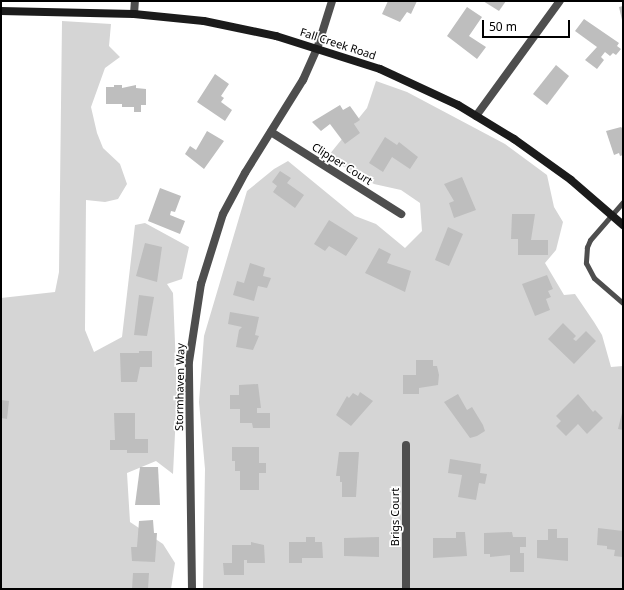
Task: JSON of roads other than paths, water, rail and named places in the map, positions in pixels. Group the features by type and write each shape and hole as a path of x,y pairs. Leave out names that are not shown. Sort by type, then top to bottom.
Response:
{"main road":[{"name":"Fall Creek Road","path":"1,11 134,14 236,26 380,69 476,116 545,160 623,225"}],"street":[{"path":"134,14 135,1"},
{"name":"Stormhaven Way","path":"192,589 189,362 196,307 206,263 223,214 303,80 317,49 332,1"},
{"path":"476,116 560,1"},
{"name":"Clipper Court","path":"271,132 401,214"},
{"name":"Brigs Court","path":"406,445 406,589"}],"lane":[{"path":"623,202 590,240 587,247 586,263 594,278 623,303"}]}
